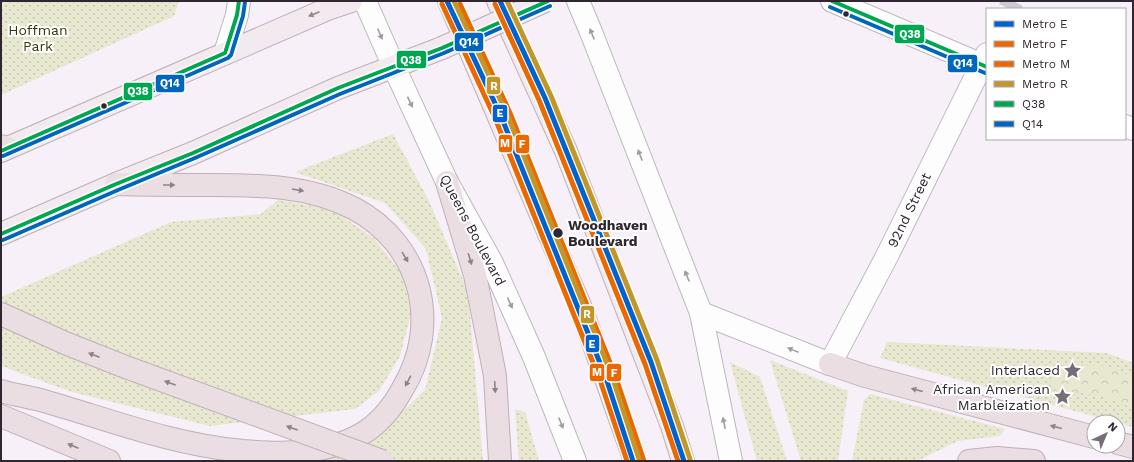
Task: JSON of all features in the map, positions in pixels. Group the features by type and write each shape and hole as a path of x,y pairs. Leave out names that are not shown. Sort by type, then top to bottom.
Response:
{"highway":[{"path":"447,182 475,275 495,376 500,461"},
{"path":"1,391 42,400 180,442 223,449 263,452 293,452 321,448 344,442 361,435 378,422 394,404 406,385 415,366 421,344 424,321 421,296 414,274 403,254 389,236 373,220 334,200 312,193 286,188 246,185 116,184"},
{"path":"1,314 65,343 123,366 382,461"},
{"path":"1,325 65,343"},
{"path":"830,364 865,376 1086,435"},
{"path":"1,416 109,461"},
{"path":"969,461 997,458 1034,461"}],"main road":[{"path":"3,148 330,8 351,1"},
{"path":"449,1 581,308 635,461"},
{"path":"498,1 566,151 672,426 683,461"},
{"path":"1,234 116,184 193,153 338,88 442,48 548,1"}],"street":[{"path":"225,53 237,15 239,1"},
{"name":"Queens Boulevard","path":"365,1 447,182 492,263 534,357 575,461"},
{"path":"578,1 592,32 701,313 731,461"},
{"path":"832,1 985,62"},
{"name":"92nd Street","path":"830,364 887,256 985,62"},
{"path":"701,313 830,364"}],"green space":[{"name":"Hoffman Park","path":"1,1 179,1 174,16 1,95"},
{"path":"393,134 429,201 468,292 483,461 281,461 394,419 425,390 442,318 426,249 385,203 295,172"},
{"path":"278,200 331,209 374,238 403,275 411,314 400,356 379,391 355,409 210,426 72,392 1,366 1,297 171,222 261,214"},
{"path":"887,342 1107,353 1133,363 1133,427 1126,425 1126,414 1086,414 880,358"},
{"path":"770,360 848,391 838,461 801,461"},
{"path":"730,362 760,377 787,461 757,461"},
{"path":"1073,365 1104,365 1133,377 1133,408 1098,395 1052,390 1053,367"},
{"path":"870,394 1005,429 1000,436 958,441 917,461 852,461 864,400"},
{"path":"515,409 525,412 539,461 519,461"}],"tunnel":[{"path":"1010,8 1013,1"}],"metro line":[{"name":"E","path":"447,1 501,116 606,378 633,461"},
{"name":"R","path":"454,1 507,114 612,376 639,459"},
{"name":"E","path":"500,1 545,98 651,362 684,461"},
{"name":"R","path":"507,1 551,96 657,360 690,459"},
{"name":"M","path":"442,4 495,118 600,380 627,461"},
{"name":"F","path":"460,4 510,113 615,375 644,461"},
{"name":"M","path":"495,4 539,100 645,364 678,461"}],"transit line":[{"name":"Q38","path":"1,151 225,53 237,15 239,1"},
{"name":"Q38","path":"1,234 116,184 193,153 338,88 442,48 548,1"},
{"name":"Q38","path":"832,1 986,67"},
{"name":"Q14","path":"3,156 228,58 231,55 243,16 245,2"},
{"name":"Q14","path":"3,240 340,94 444,53 550,6"},
{"name":"Q14","path":"830,7 985,73"}],"place":[{"name":"Woodhaven Boulevard","path":"558,233"},
{"name":"Interlaced","path":"1073,370"},
{"name":"African American Marbleization","path":"1063,397"}]}
